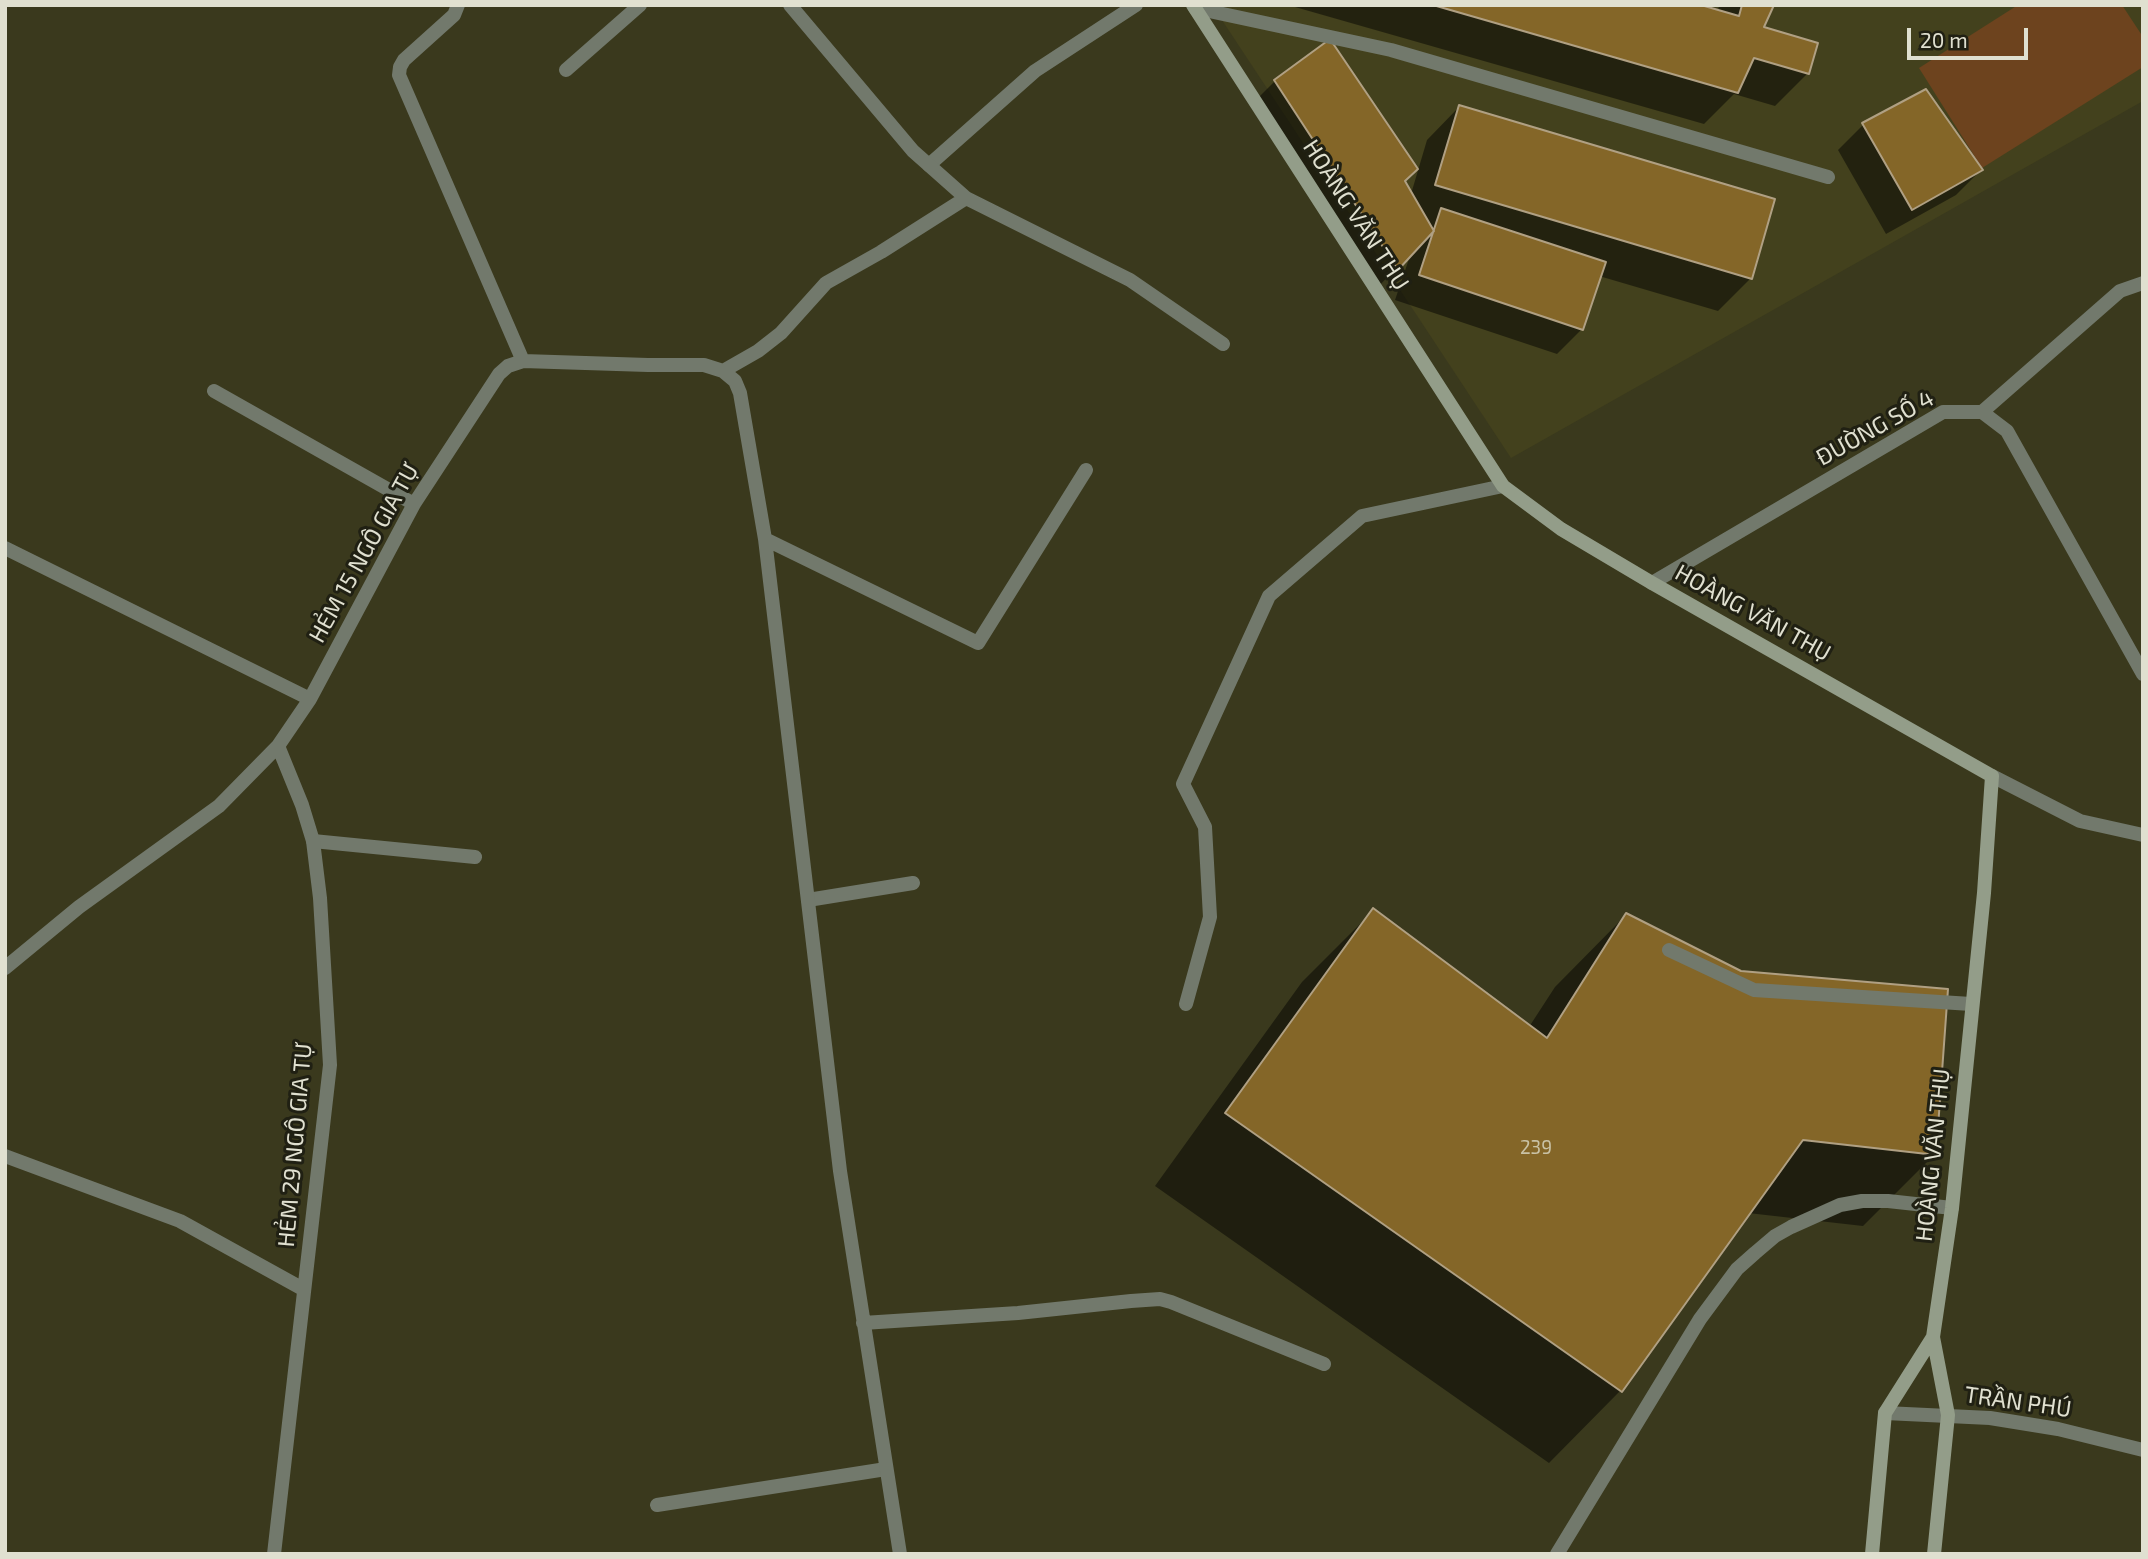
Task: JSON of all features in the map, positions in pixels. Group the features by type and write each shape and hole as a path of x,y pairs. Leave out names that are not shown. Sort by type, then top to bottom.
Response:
{"street":[{"path":"458,5 454,15 404,60 398,75 523,361 704,365 723,371 735,381 740,393 765,539 840,1171 900,1554"},
{"path":"566,70 640,5"},
{"path":"790,5 913,150 966,198 1130,280 1223,344"},
{"path":"929,165 1035,71 1136,5"},
{"path":"1194,7 1391,50 1828,177"},
{"name":"HOÀNG VĂN THỤ","path":"1194,7 1503,486 1561,529 1652,583 1992,776 1952,1208 1933,1337 1948,1415 1934,1554"},
{"path":"723,371 758,351 781,333 826,283 966,198"},
{"path":"2143,284 2120,291 1982,412 2007,431 2143,674"},
{"name":"HẺM 15 NGÔ GIA TỰ","path":"5,968 79,907 219,806 278,746 310,699 414,504 499,374 508,366 523,361"},
{"path":"214,391 414,504"},
{"name":"ĐƯỜNG SỐ 4","path":"1652,583 1943,412 1982,412"},
{"path":"765,539 978,643 1086,470"},
{"path":"1186,1004 1210,918 1205,827 1183,784 1269,596 1362,516 1503,486"},
{"path":"5,548 310,699"},
{"name":"HẺM 29 NGÔ GIA TỰ","path":"274,1554 330,1065 320,898 313,841 302,805 278,746"},
{"path":"1992,776 2080,821 2143,835"},
{"path":"313,841 475,857"},
{"path":"808,900 913,883"},
{"path":"1669,950 1754,990 1971,1004"},
{"path":"5,1156 180,1221 303,1289"},
{"path":"1557,1554 1700,1319 1737,1269 1774,1236 1840,1205 1863,1201 1952,1208"},
{"path":"863,1323 1018,1313 1160,1299 1194,1310 1324,1364"},
{"name":"HOÀNG VĂN THỤ","path":"1872,1554 1885,1413 1933,1337"},
{"name":"TRẦN PHÚ","path":"1885,1413 1990,1418 2058,1429 2143,1450"},
{"path":"657,1505 886,1469"}],"shaded area":[{"path":"1212,5 2143,5 2143,101 1511,458"},
{"path":"2018,5 2122,5 2143,37 2143,67 1982,168 1919,68"}],"building":[{"path":"1433,5 1701,5 1739,16 1742,5 1774,5 1764,27 1818,43 1809,74 1754,58 1738,93"},
{"path":"1330,39 1418,169 1405,181 1434,231 1398,270 1274,80"},
{"path":"1926,89 1983,170 1912,210 1862,123"},
{"path":"1459,105 1775,199 1752,279 1435,185"},
{"path":"1441,208 1606,262 1583,330 1419,275"},
{"path":"1373,908 1547,1038 1626,913 1741,971 1948,989 1936,1155 1803,1140 1622,1392 1225,1113"}]}
